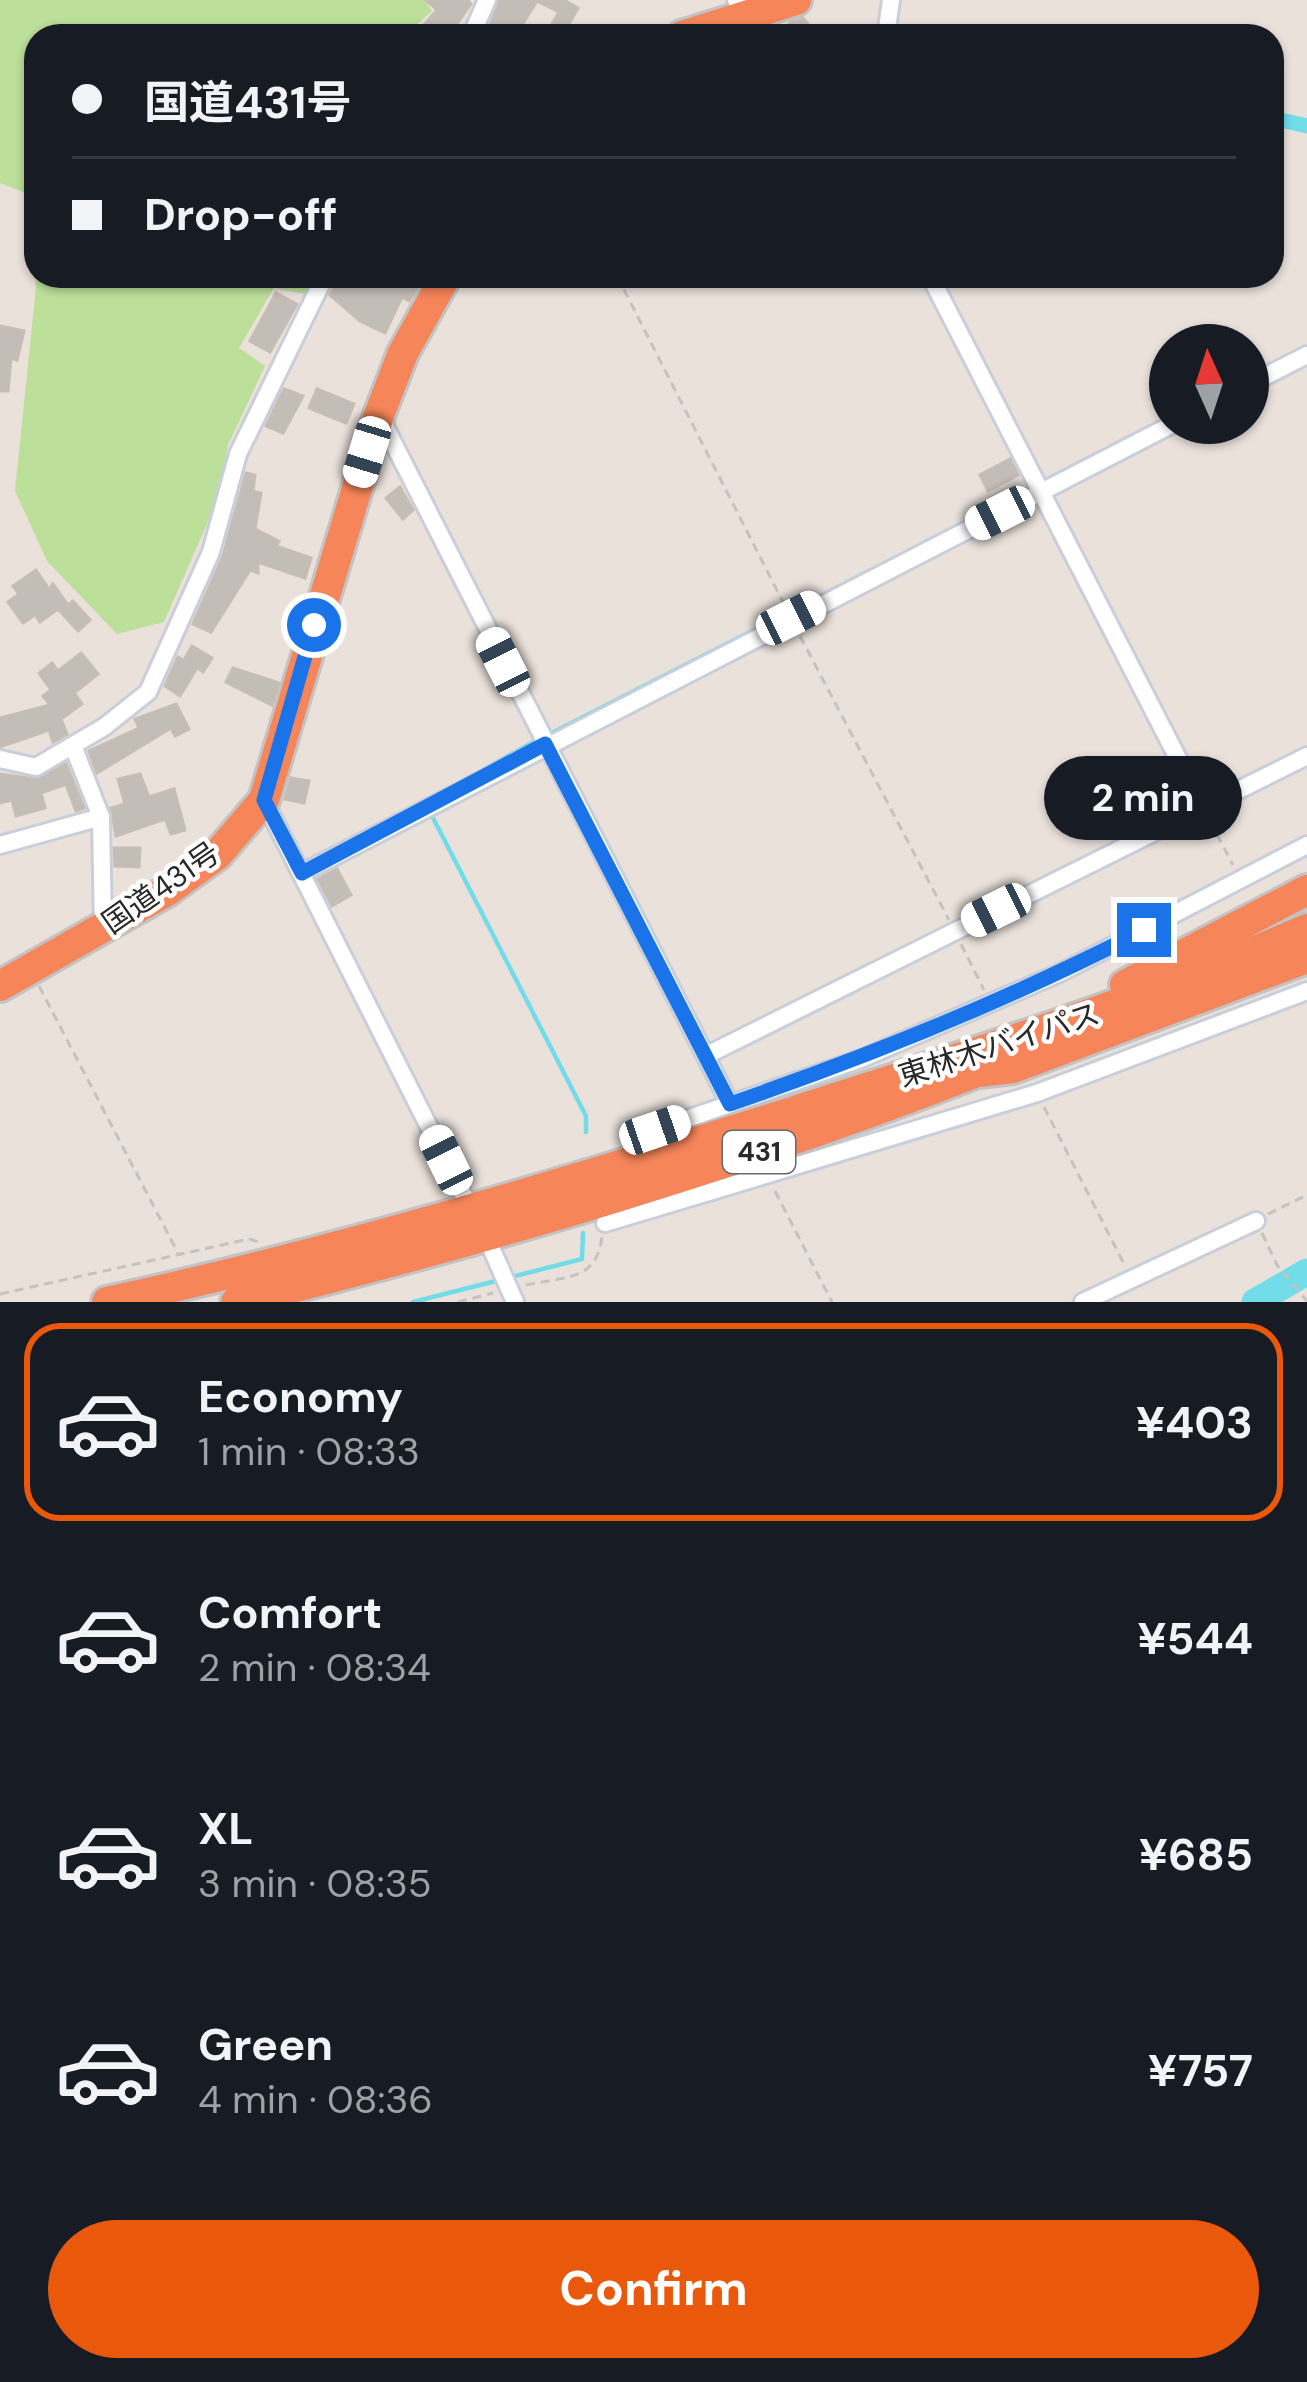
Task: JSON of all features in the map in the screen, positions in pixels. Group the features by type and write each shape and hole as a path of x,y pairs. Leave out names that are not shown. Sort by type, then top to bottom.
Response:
{"highway":[{"path":"747,17 796,0"},
{"name":"国道431号","path":"0,986 104,929 217,855 264,800 379,415 403,353 439,288"},
{"path":"920,1071 1111,991 1307,890"},
{"name":"東林木バイパス","path":"236,1302 488,1239 680,1179 1137,1010 1307,929"},
{"name":"東林木バイパス","path":"107,1302 194,1283 624,1164 1134,1000 1262,949"},
{"path":"978,1072 1013,1068 1307,958"}],"street":[{"path":"0,759 36,767 148,692 211,552 238,454 319,288"},
{"path":"936,288 1204,808"},
{"path":"1269,374 1307,355"},
{"path":"379,415 730,1104"},
{"path":"302,873 1149,436"},
{"path":"73,746 100,817 104,929"},
{"path":"707,1055 1307,756"},
{"path":"264,800 513,1295"},
{"path":"0,845 100,817"},
{"path":"624,1164 655,1130 861,1059 1062,972 1307,845"},
{"path":"605,1222 1037,1093 1307,991"},
{"path":"680,1179 712,1192"},
{"path":"1083,1302 1256,1221"}],"path":[{"path":"623,288 992,1007"},
{"path":"1204,808 1234,866"},
{"path":"30,969 194,1283"},
{"path":"1037,1093 1131,1277"},
{"path":"766,1175 832,1302"},
{"path":"1307,1195 1256,1221 1277,1265 1307,1301"},
{"path":"458,1302 513,1295 591,1270 599,1260 605,1222"}],"green space":[{"path":"0,0 425,0 432,11 417,24 24,24 24,192 0,183"},
{"path":"36,288 274,288 239,348 265,366 228,445 217,501 164,622 117,634 47,561 15,491"},
{"path":"274,288 309,288 306,294"}],"building":[{"path":"426,0 467,0 471,4 457,24 425,24 437,10"},
{"path":"500,0 564,0 578,8 569,24 552,24 559,12 537,1 523,24 491,24"},
{"path":"334,288 417,288 409,301 402,297 385,333 360,321 330,295"},
{"path":"276,293 297,304 270,352 250,341"},
{"path":"0,326 24,331 17,360 11,358 8,391 0,391"},
{"path":"284,389 303,396 283,433 266,426"},
{"path":"317,389 354,404 346,423 309,408"},
{"path":"1010,459 1018,475 988,491 980,475"},
{"path":"246,473 255,475 253,491 261,493 255,529 279,541 276,546 311,558 305,578 258,562 258,573 250,570 211,632 193,624 223,556"},
{"path":"400,487 413,510 403,519 386,498"},
{"path":"36,570 49,589 53,584 68,605 73,601 90,620 78,631 58,609 40,622 35,615 23,623 8,602 19,594 13,586"},
{"path":"192,646 212,658 203,672 197,668 180,696 165,686 178,657 184,660"},
{"path":"81,653 98,674 74,693 82,704 61,719 67,734 53,742 49,730 0,747 0,718 50,705 43,696 51,690 39,673 52,663 58,671"},
{"path":"233,668 279,683 272,705 226,682"},
{"path":"176,704 189,729 175,736 171,728 97,773 89,751 139,728 135,719"},
{"path":"66,764 84,808 76,811 66,784 41,793 45,808 16,816 12,800 0,803 0,774 35,779"},
{"path":"140,774 149,797 174,789 185,830 171,834 165,819 116,836 111,808 125,804 118,779"},
{"path":"291,778 309,781 304,803 285,799"},
{"path":"114,848 140,848 139,867 115,866"},
{"path":"337,869 351,895 332,906 318,879"}],"waterway":[{"path":"1284,121 1307,126"},
{"path":"548,735 885,563"},
{"path":"425,802 537,740"},
{"path":"430,812 586,1116 586,1132"},
{"path":"413,1302 582,1259 583,1233"},
{"path":"1255,1302 1307,1272"}],"route":[{"path":"314,625 264,800 302,873 545,744 730,1104 861,1059 1062,972 1144,930"}]}
